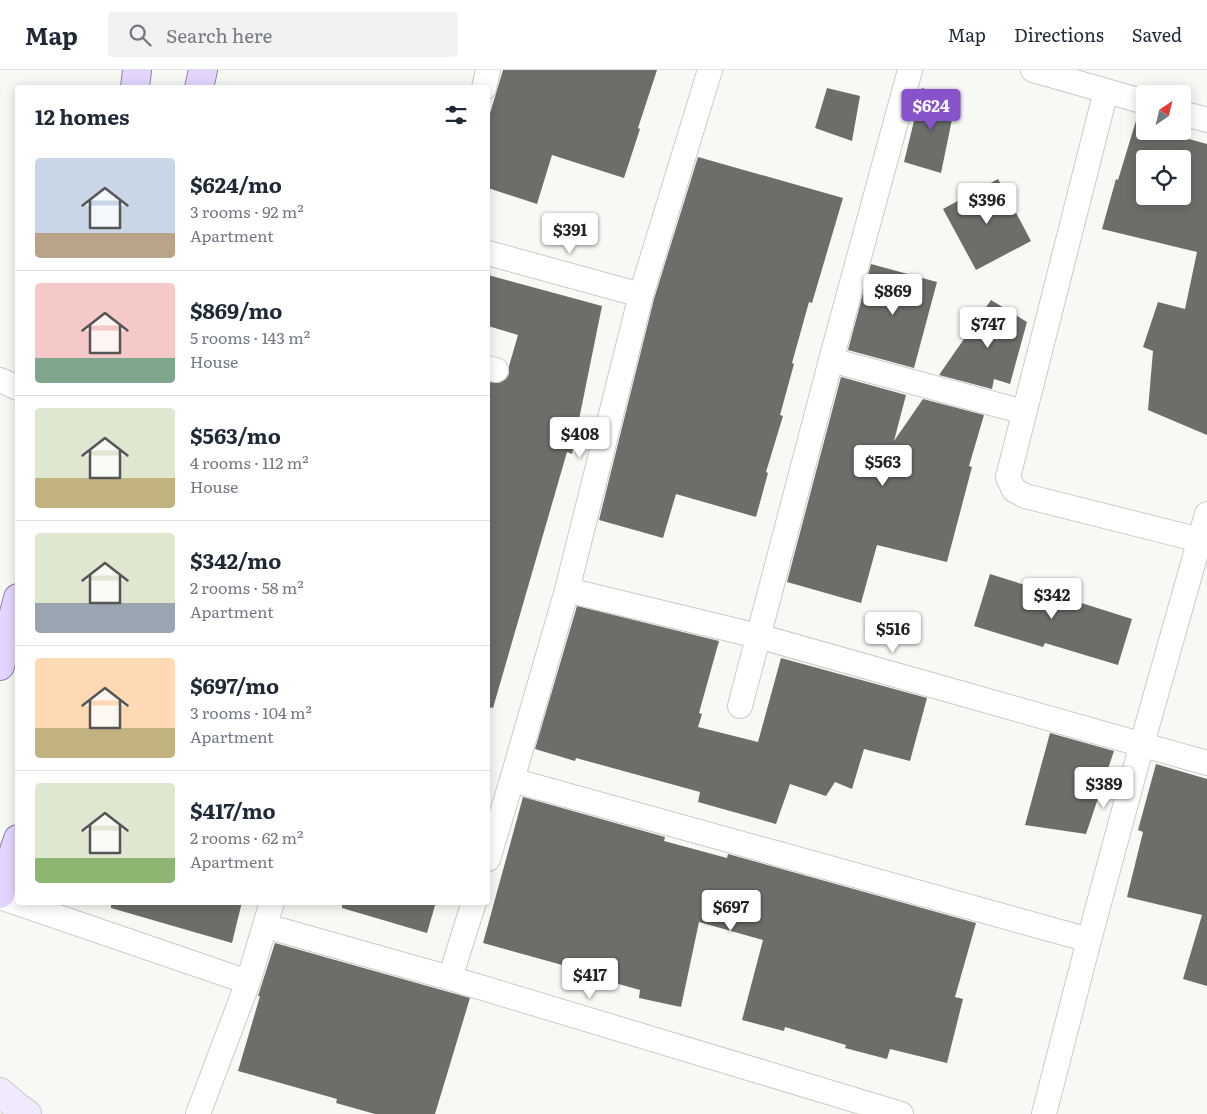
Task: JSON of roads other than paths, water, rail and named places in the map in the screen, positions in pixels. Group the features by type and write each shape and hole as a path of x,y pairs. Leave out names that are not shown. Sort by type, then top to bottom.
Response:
{"main road":[{"path":"135,85 137,70"},
{"path":"200,85 202,70"},
{"path":"0,666 15,609"},
{"path":"0,896 15,848"},
{"path":"0,1092 27,1114"}],"street":[{"path":"485,85 488,70"},
{"path":"490,853 567,590 641,294 710,70"},
{"path":"740,706 910,70"},
{"path":"1033,70 1136,99"},
{"path":"1106,91 1008,477 1014,490 1025,496 1200,540"},
{"path":"1191,116 1207,120"},
{"path":"490,254 641,294"},
{"path":"831,360 1024,412"},
{"path":"0,380 15,387"},
{"path":"1044,1114 1142,744 1207,514"},
{"path":"567,590 758,636 1207,763"},
{"path":"512,780 1089,940"},
{"path":"0,896 15,901"},
{"path":"26,905 248,982"},
{"path":"198,1114 248,982 271,905"},
{"path":"450,978 473,905"},
{"path":"266,926 450,978 901,1114"}]}
